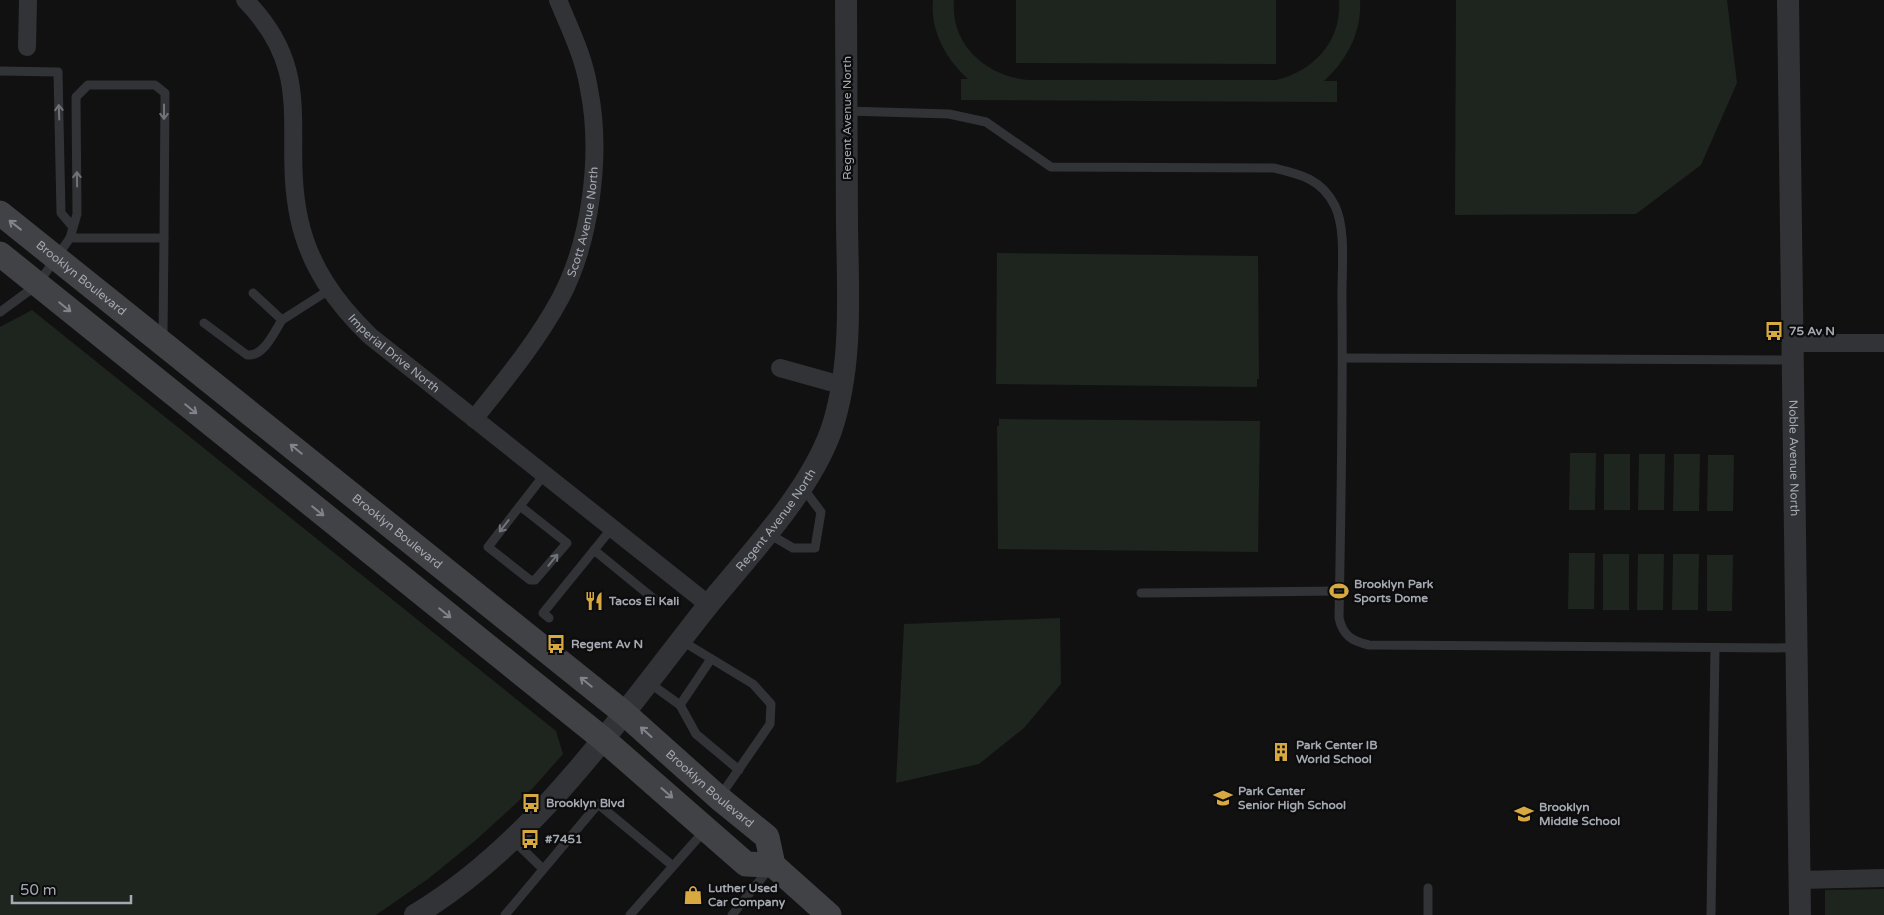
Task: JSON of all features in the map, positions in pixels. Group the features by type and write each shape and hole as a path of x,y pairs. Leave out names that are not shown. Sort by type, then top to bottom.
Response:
{"main road":[{"name":"Brooklyn Boulevard","path":"0,213 64,248 163,343 624,713 719,798 766,837 772,865"},
{"path":"0,254 603,739 746,864 772,865 829,915"}],"street":[{"path":"27,47 28,0"},
{"name":"Imperial Drive North","path":"245,0 268,26 282,52 292,82 294,183 299,218 309,252 329,290 344,311 370,336 708,606"},
{"name":"Scott Avenue North","path":"474,419 539,334 561,297 582,246 592,168 594,119 583,62 558,0"},
{"name":"Regent Avenue North","path":"415,915 447,896 512,839 603,739 768,532 814,466 831,431 841,385 848,313 846,0"},
{"name":"Noble Avenue North","path":"1788,0 1800,915"},
{"path":"1793,352 1884,343"},
{"path":"780,368 841,385"},
{"path":"1800,880 1884,878"}],"lane":[{"path":"0,71 58,72 61,213 73,227"},
{"path":"0,312 37,285 64,248 73,227 77,214 76,97 88,85 155,85 164,93 163,343"},
{"path":"847,111 949,114 986,122 1051,166 1274,168 1306,176 1325,189 1335,207 1341,229 1343,358 1340,591 1342,630 1356,642 1369,645 1796,648"},
{"path":"64,248 164,238"},
{"path":"204,323 247,354 254,356 260,352 282,320 329,290"},
{"path":"253,294 282,320"},
{"path":"1343,358 1793,352"},
{"path":"520,506 567,542 539,577 534,580 530,580 488,547 544,475"},
{"path":"768,532 793,548 815,548 821,512 801,486"},
{"path":"549,618 543,613 612,528"},
{"path":"594,550 654,599"},
{"path":"1141,593 1340,591"},
{"path":"681,641 753,684 771,704 770,724 719,798"},
{"path":"1711,915 1715,648"},
{"path":"680,705 711,659"},
{"path":"648,682 680,705 696,734 739,770"},
{"path":"505,915 542,868 598,804 674,866"},
{"path":"630,915 707,828"},
{"path":"512,839 542,868"},
{"path":"732,915 772,865"},
{"path":"1428,888 1428,915"}],"shaded area":[{"path":"933,0 954,0 954,16 958,31 974,55 986,65 999,72 1028,80 1276,80 1290,76 1302,69 1323,52 1336,29 1339,15 1339,0 1360,0 1360,12 1356,34 1346,55 1324,81 1337,81 1337,102 961,100 961,79 968,79 953,63 941,44 934,23"},
{"path":"1016,0 1276,0 1276,64 1016,63"},
{"path":"1456,0 1727,0 1737,83 1701,165 1636,214 1455,215"},
{"path":"997,253 1258,256 1259,379 1257,379 1257,387 996,384"},
{"path":"32,310 556,731 563,754 533,788 476,840 428,879 376,915 0,915 0,327"},
{"path":"999,419 1260,421 1258,552 998,549 997,426 999,426"},
{"path":"1570,453 1596,453 1595,510 1569,510"},
{"path":"1604,454 1630,454 1630,510 1604,510"},
{"path":"1639,454 1665,454 1664,510 1638,510"},
{"path":"1674,454 1700,454 1699,511 1673,511"},
{"path":"1708,455 1734,455 1733,511 1707,511"},
{"path":"1569,553 1595,553 1594,609 1568,609"},
{"path":"1603,554 1629,554 1629,610 1603,610"},
{"path":"1638,554 1664,554 1663,610 1637,610"},
{"path":"1673,554 1699,554 1698,610 1672,610"},
{"path":"1707,555 1733,555 1732,611 1707,611"},
{"path":"1060,618 1061,684 1024,728 979,764 896,783 904,624"},
{"path":"1884,889 1884,915 1825,915 1825,890"}],"place":[{"name":"75 Av N","path":"1774,331"},
{"name":"Brooklyn Park Sports Dome","path":"1339,591"},
{"name":"Tacos El Kali","path":"594,601"},
{"name":"Regent Av N","path":"556,644"},
{"name":"Park Center IB World School","path":"1281,752"},
{"name":"Park Center Senior High School","path":"1223,798"},
{"name":"Brooklyn Blvd","path":"531,803"},
{"name":"Brooklyn Middle School","path":"1524,814"},
{"name":"#7451","path":"530,839"},
{"name":"Luther Used Car Company","path":"693,895"}]}
